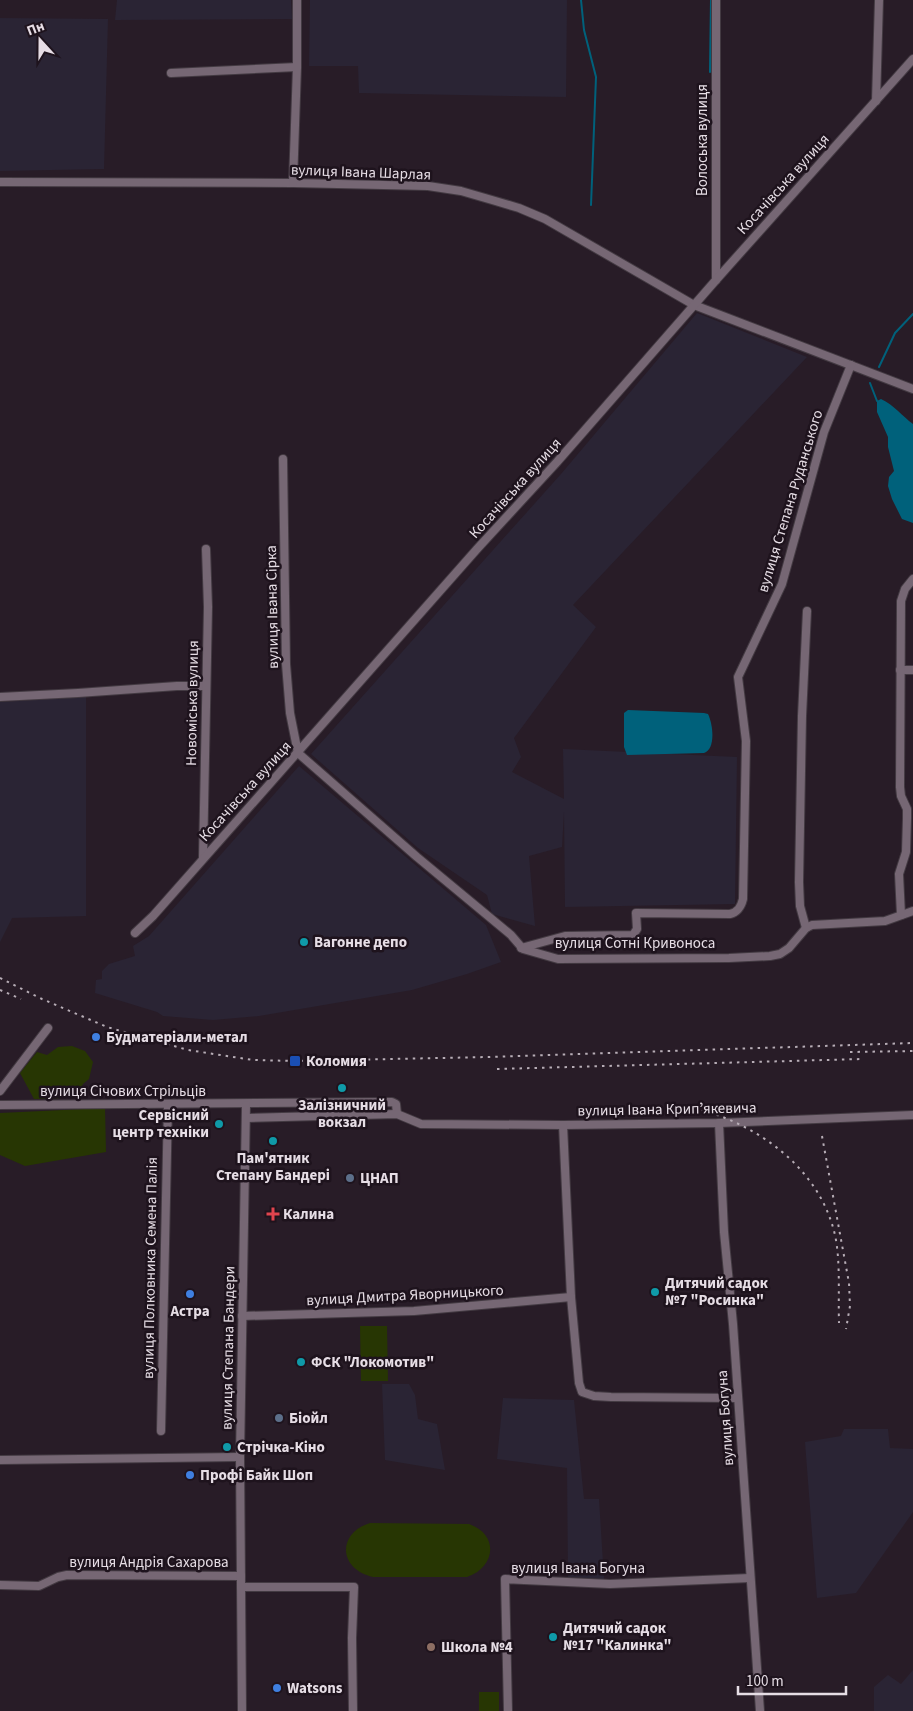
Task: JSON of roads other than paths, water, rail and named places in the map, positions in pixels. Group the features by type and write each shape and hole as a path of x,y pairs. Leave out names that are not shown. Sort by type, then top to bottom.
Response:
{"street":[{"path":"293,183 297,0"},
{"name":"Волоська вулиця","path":"716,0 716,280"},
{"path":"876,101 879,0"},
{"name":"Косачівська вулиця","path":"135,933 153,916 913,59"},
{"path":"171,73 297,67"},
{"name":"вулиця Івана Шарлая","path":"0,182 293,183 428,186 461,191 519,208 545,219 694,305 913,389"},
{"name":"вулиця Степана Руданського","path":"521,948 565,936 633,935 637,929 636,913 730,914 736,912 742,906 744,889 746,741 738,677 782,584 824,432 851,365"},
{"name":"вулиця Івана Сірка","path":"283,459 287,684 298,753"},
{"name":"Новоміська вулиця","path":"203,858 208,607 206,549"},
{"path":"901,915 899,874 906,852 907,818 907,809 901,796 900,787 902,601 905,589 913,578"},
{"path":"807,611 802,716 799,882 800,906 806,928 827,923 878,922 913,911"},
{"path":"900,670 913,670"},
{"path":"0,697 177,686 206,686"},
{"path":"298,753 417,857 511,934 521,948"},
{"name":"вулиця Сотні Кривоноса","path":"521,948 558,959 770,956 780,954 789,948 806,928"},
{"path":"0,1091 48,1028"},
{"name":"вулиця Січових Стрільців","path":"0,1105 392,1102 396,1104 397,1114"},
{"name":"вулиця Степана Бандери","path":"242,1711 240,1457 246,1104"},
{"name":"вулиця Полковника Семена Палія","path":"160,1432 168,1105"},
{"path":"246,1118 397,1114"},
{"name":"вулиця Івана Крипʼякевича","path":"397,1114 421,1124 563,1125 719,1123 913,1115"},
{"name":"вулиця Богуна","path":"719,1123 724,1232 733,1324 760,1711"},
{"path":"563,1125 570,1298 579,1383 582,1392 594,1396 610,1397 737,1398"},
{"name":"вулиця Дмитра Яворницького","path":"242,1316 414,1311 570,1298"},
{"path":"0,1460 240,1457"},
{"name":"вулиця Андрія Сахарова","path":"0,1585 39,1586 63,1575 241,1576"},
{"name":"вулиця Івана Богуна","path":"508,1711 505,1579 610,1584 750,1578"},
{"path":"241,1587 354,1587 352,1638 353,1711"}],"water":[{"path":"881,399 894,407 913,424 913,523 902,519 888,486 889,477 894,471 888,447 888,437 877,412 877,401"},
{"path":"628,710 708,714 712,730 710,747 704,753 627,755 624,747 624,713"}],"waterway":[{"path":"581,0 584,30 596,77 591,205"},
{"path":"710,72 711,0"},
{"path":"879,367 895,333 913,314"},
{"path":"870,383 877,401"}],"railway":[{"path":"0,978 42,999 107,1027 188,1050 253,1060 295,1061 488,1057 913,1043"},
{"path":"0,990 21,999"},
{"path":"850,1052 913,1051"},
{"path":"497,1069 862,1059"},
{"path":"702,1110 745,1127 765,1139 801,1170 815,1188 826,1209 836,1241 839,1323"},
{"path":"822,1136 849,1283 850,1306 846,1329"}],"place":[{"name":"Вагонне депо","path":"304,942"},
{"name":"Будматеріали-метал","path":"96,1037"},
{"name":"Коломия","path":"295,1061"},
{"name":"Залізничний вокзал","path":"342,1088"},
{"name":"Сервісний центр техніки","path":"219,1124"},
{"name":"Пам'ятник Степану Бандері","path":"273,1141"},
{"name":"ЦНАП","path":"350,1178"},
{"name":"Калина","path":"273,1214"},
{"name":"Дитячий садок №7 \"Росинка\"","path":"655,1292"},
{"name":"Астра","path":"190,1294"},
{"name":"ФСК \"Локомотив\"","path":"301,1362"},
{"name":"Біойл","path":"279,1418"},
{"name":"Стрічка-Кіно","path":"227,1447"},
{"name":"Профі Байк Шоп","path":"190,1475"},
{"name":"Дитячий садок №17 \"Калинка\"","path":"553,1637"},
{"name":"Школа №4","path":"431,1647"},
{"name":"Watsons","path":"277,1688"}]}
